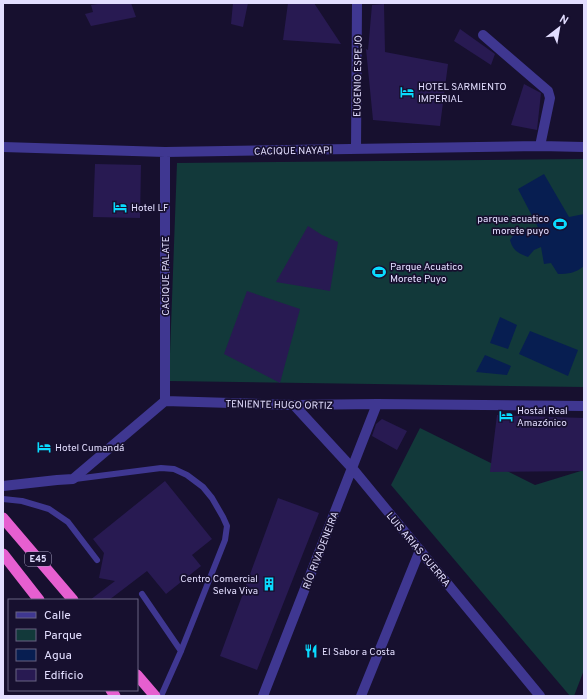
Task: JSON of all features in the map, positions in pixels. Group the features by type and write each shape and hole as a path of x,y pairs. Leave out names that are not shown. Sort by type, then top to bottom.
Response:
{"highway":[{"name":"E45","path":"3,518 72,599"},
{"name":"E45","path":"3,554 38,599"},
{"path":"138,676 155,696"}],"street":[{"name":"EUGENIO ESPEJO","path":"356,149 357,3"},
{"path":"483,35 548,92 550,98 540,146"},
{"name":"CACIQUE NAYAPI","path":"3,147 165,152 540,146 584,147"},
{"name":"CACIQUE PALATE","path":"165,152 165,401"},
{"path":"3,486 73,479 165,401"},
{"name":"TENIENTE HUGO ORTIZ","path":"165,401 294,405 377,404 584,406"},
{"name":"RÍO RIVADENEIRA","path":"263,696 377,404"},
{"name":"LUIS ARIAS GUERRA","path":"294,405 352,468 540,696"},
{"path":"361,696 420,550"}],"lane":[{"path":"73,479 161,468 174,469 187,475 203,487 212,498 227,526 225,540 181,651 161,696"},
{"path":"3,499 22,501 49,509 68,522 97,560"},
{"path":"142,594 181,651"}],"green space":[{"name":"Parque Acuatico Morete Puyo","path":"584,159 584,387 169,381 177,163"},
{"path":"420,428 535,485 584,470 584,670 574,696 570,696 391,485"}],"water":[{"name":"parque acuatico morete puyo","path":"544,174 569,217 584,214 584,266 572,273 558,274 551,263 544,264 541,247 534,250 528,257 516,251 510,240 514,234 525,229 541,233 518,189"},
{"path":"500,317 517,325 508,349 490,343"},
{"path":"530,331 578,350 568,376 519,354"},
{"path":"485,355 511,366 507,375 476,372"}],"building":[{"path":"104,3 131,3 136,17 91,26 85,14 93,12 91,5"},
{"path":"233,3 248,3 243,27 231,24"},
{"path":"288,3 314,3 341,44 283,40"},
{"name":"HOTEL SARMIENTO IMPERIAL","path":"384,4 385,52 448,64 440,126 373,120 366,49 368,50 372,5"},
{"path":"460,29 495,54 491,65 454,41"},
{"path":"524,84 541,93 537,130 511,125"},
{"path":"95,164 141,165 140,218 93,217"},
{"path":"308,226 322,235 338,242 330,291 276,282"},
{"path":"247,291 300,309 280,383 224,354"},
{"path":"497,415 584,418 584,471 490,472"},
{"path":"382,419 407,431 397,450 372,436 376,424"},
{"path":"165,481 212,539 192,555 201,566 166,594 147,571 110,599 91,599 115,581 99,578 104,553 93,539"},
{"name":"Centro Comercial Selva Viva","path":"278,498 319,513 257,670 220,656"}],"place":[{"name":"HOTEL SARMIENTO IMPERIAL","path":"407,92"},
{"name":"Hotel LF","path":"120,207"},
{"name":"parque acuatico morete puyo","path":"560,224"},
{"name":"Parque Acuatico Morete Puyo","path":"379,272"},
{"name":"Hostal Real Amazónico","path":"506,416"},
{"name":"Hotel Cumandá","path":"44,447"},
{"name":"Centro Comercial Selva Viva","path":"269,584"},
{"name":"El Sabor a Costa","path":"311,651"}]}
